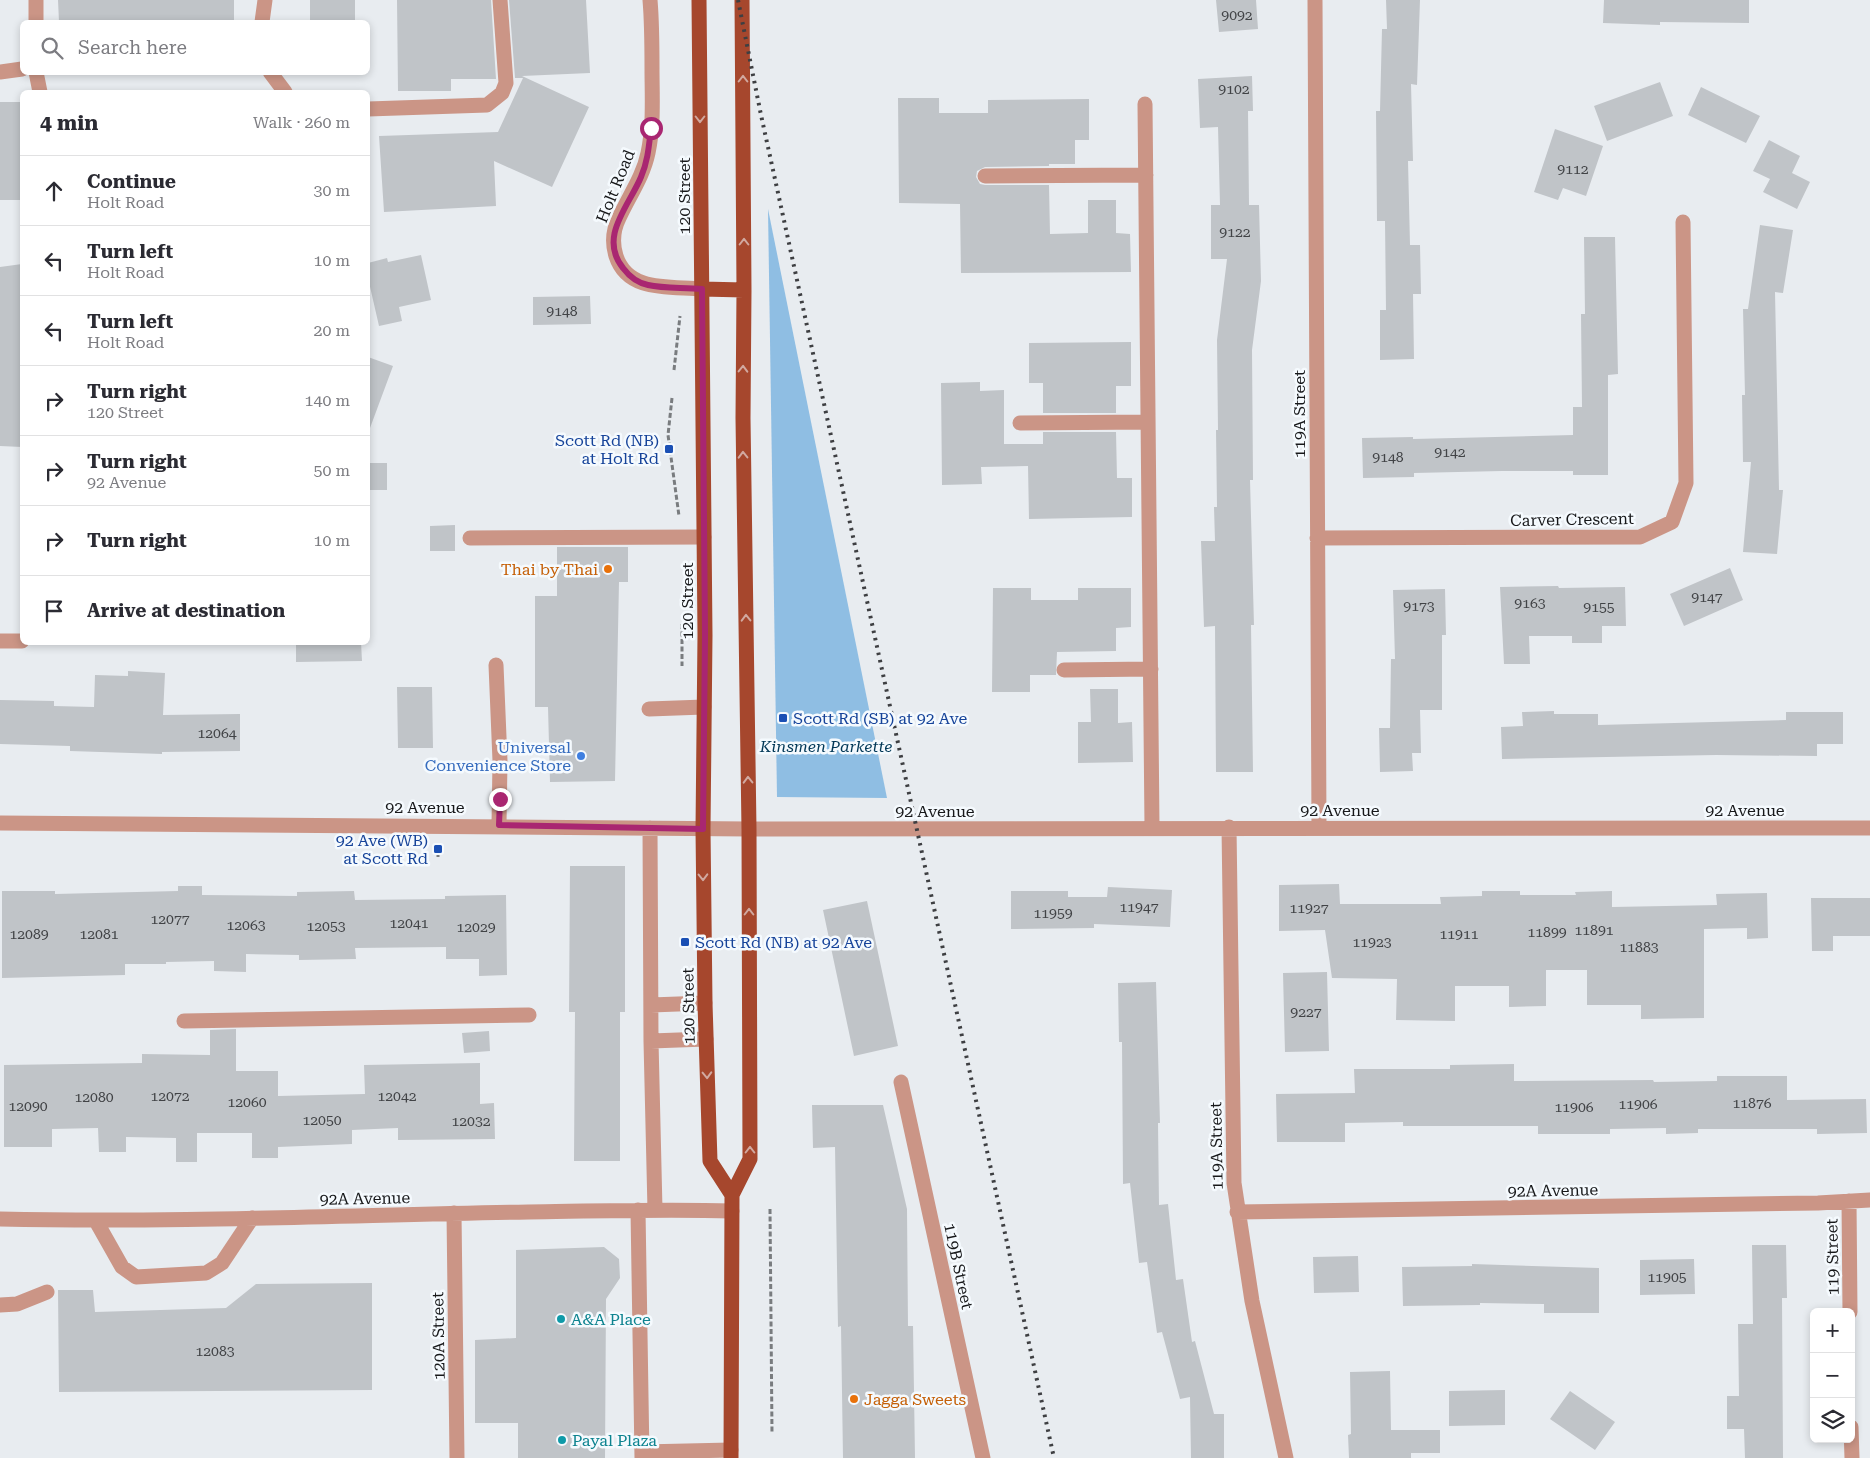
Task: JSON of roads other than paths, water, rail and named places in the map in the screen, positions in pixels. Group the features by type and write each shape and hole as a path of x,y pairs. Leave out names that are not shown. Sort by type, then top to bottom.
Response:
{"main road":[{"name":"120 Street","path":"699,0 704,537 703,829 705,1003 710,1161 732,1195"},
{"path":"731,1454 732,1195 750,1159 749,829 743,418 742,0"},
{"path":"702,289 744,290"}],"street":[{"path":"36,0 36,20"},
{"path":"262,20 265,0"},
{"path":"370,109 487,105 502,93 506,83 500,0"},
{"name":"Holt Road","path":"650,0 652,100 649,151 641,178 614,230 614,250 620,266 639,282 648,285 702,289"},
{"name":"119A Street","path":"1315,0 1319,827"},
{"path":"0,72 20,69"},
{"path":"37,75 40,90"},
{"path":"272,75 284,90"},
{"path":"1145,104 1152,827"},
{"path":"985,176 1146,175"},
{"name":"Carver Crescent","path":"1317,538 1640,537 1672,522 1686,484 1683,222"},
{"path":"1020,423 1148,422"},
{"path":"470,538 704,537"},
{"path":"0,641 20,641"},
{"path":"496,666 500,761 499,825"},
{"path":"1064,670 1150,669"},
{"path":"649,709 704,707"},
{"name":"92 Avenue","path":"0,822 499,825 703,829 1152,827 1870,828"},
{"name":"119A Street","path":"1229,827 1234,1173 1237,1212 1252,1301 1286,1458"},
{"path":"650,828 651,1042 655,1210"},
{"path":"651,1005 705,1003"},
{"path":"184,1021 528,1015"},
{"path":"651,1042 706,1039"},
{"name":"119B Street","path":"901,1082 983,1458"},
{"name":"92A Avenue","path":"1237,1212 1870,1200"},
{"name":"119 Street","path":"1849,1201 1850,1308"},
{"path":"638,1210 642,1455 731,1454"},
{"name":"92A Avenue","path":"0,1219 96,1221 638,1210 732,1211"},
{"name":"120A Street","path":"454,1213 457,1458"},
{"path":"96,1221 122,1267 136,1277 206,1273 222,1263 252,1218"},
{"path":"0,1305 17,1304 47,1292"},
{"path":"1852,1443 1852,1458"}],"railway":[{"path":"738,0 761,115 1054,1458"}],"place":[{"name":"Scott Rd (NB) at Holt Rd","path":"669,449"},
{"name":"Thai by Thai","path":"608,569"},
{"name":"Scott Rd (SB) at 92 Ave","path":"783,718"},
{"name":"Universal Convenience Store","path":"581,756"},
{"name":"92 Ave (WB) at Scott Rd","path":"438,849"},
{"name":"Scott Rd (NB) at 92 Ave","path":"685,942"},
{"name":"A&A Place","path":"561,1319"},
{"name":"Jagga Sweets","path":"854,1399"},
{"name":"Payal Plaza","path":"562,1440"}],"park label":[{"name":"Kinsmen Parkette","path":"826,746"}]}
